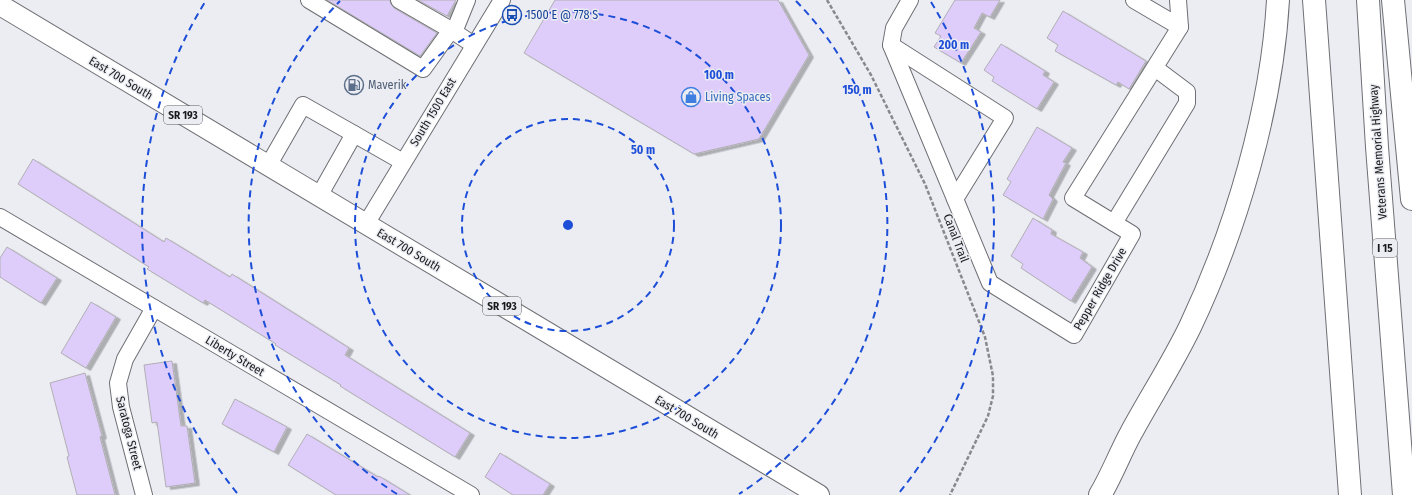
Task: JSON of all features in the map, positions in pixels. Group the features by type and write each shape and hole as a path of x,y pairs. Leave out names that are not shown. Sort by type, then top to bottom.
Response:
{"highway":[{"path":"1100,495 1131,434 1184,340 1206,291 1228,235 1246,178 1261,119 1272,55 1278,0"},
{"path":"1314,0 1350,495"},
{"name":"Veterans Memorial Highway","path":"1368,0 1377,146 1404,495"},
{"path":"1393,0 1412,199"},
{"path":"1085,495 1098,473 1131,434"}],"main road":[{"name":"East 700 South","path":"0,5 819,495"}],"street":[{"path":"309,0 423,69 452,31 467,0"},
{"path":"399,0 474,45"},
{"name":"South 1500 East","path":"366,224 502,0"},
{"path":"910,0 894,28 891,45 1005,118 955,199"},
{"path":"1134,0 1180,27"},
{"path":"1178,0 1180,27"},
{"name":"Pepper Ridge Drive","path":"891,45 990,283 1074,335 1132,234 1073,198 1180,27"},
{"path":"1114,223 1187,103 1187,92 1155,68"},
{"path":"268,166 303,105 403,162"},
{"path":"319,196 354,134"},
{"name":"Liberty Street","path":"0,217 471,495"},
{"name":"Saratoga Street","path":"144,495 121,407 118,383 125,359 154,308"}],"path":[{"name":"Canal Trail","path":"827,0 871,75 926,184 985,337 993,376 993,396 988,416 950,495"}],"building":[{"path":"327,0 390,0 394,8 437,33 420,56"},
{"path":"418,0 456,0 447,16"},
{"name":"Living Spaces","path":"555,0 778,0 809,55 759,139 694,154 524,53"},
{"path":"955,0 1000,0 990,17 982,13 974,28 981,32 961,63 934,47 941,36 935,33"},
{"path":"1063,11 1146,61 1129,89 1118,82 1116,85 1055,51 1058,45 1047,38"},
{"path":"1001,44 1045,71 1043,75 1054,82 1037,109 992,81 994,77 984,70"},
{"path":"1037,127 1072,148 1063,162 1066,163 1049,195 1053,199 1043,219 1003,195 1011,182 1007,179"},
{"path":"33,159 164,242 166,238 230,277 232,274 349,348 345,355 470,433 455,457 205,300 203,303 147,269 149,267 18,184"},
{"path":"1033,218 1052,230 1051,234 1083,252 1080,258 1092,267 1071,301 1021,268 1023,264 1011,256"},
{"path":"7,247 57,278 41,303 0,277 0,258"},
{"path":"91,302 116,317 86,368 61,353"},
{"path":"172,361 181,426 187,426 195,483 166,487 157,422 152,423 144,365"},
{"path":"85,373 102,436 100,437 115,495 77,495 67,457 69,456 50,383"},
{"path":"235,399 287,427 274,452 222,424"},
{"path":"307,434 410,495 336,495 288,465"},
{"path":"500,453 550,484 543,495 513,495 485,477"}],"place":[{"name":"1500 E @ 778 S","path":"512,15"},
{"name":"Maverik","path":"354,85"},
{"name":"Living Spaces","path":"691,97"}]}
